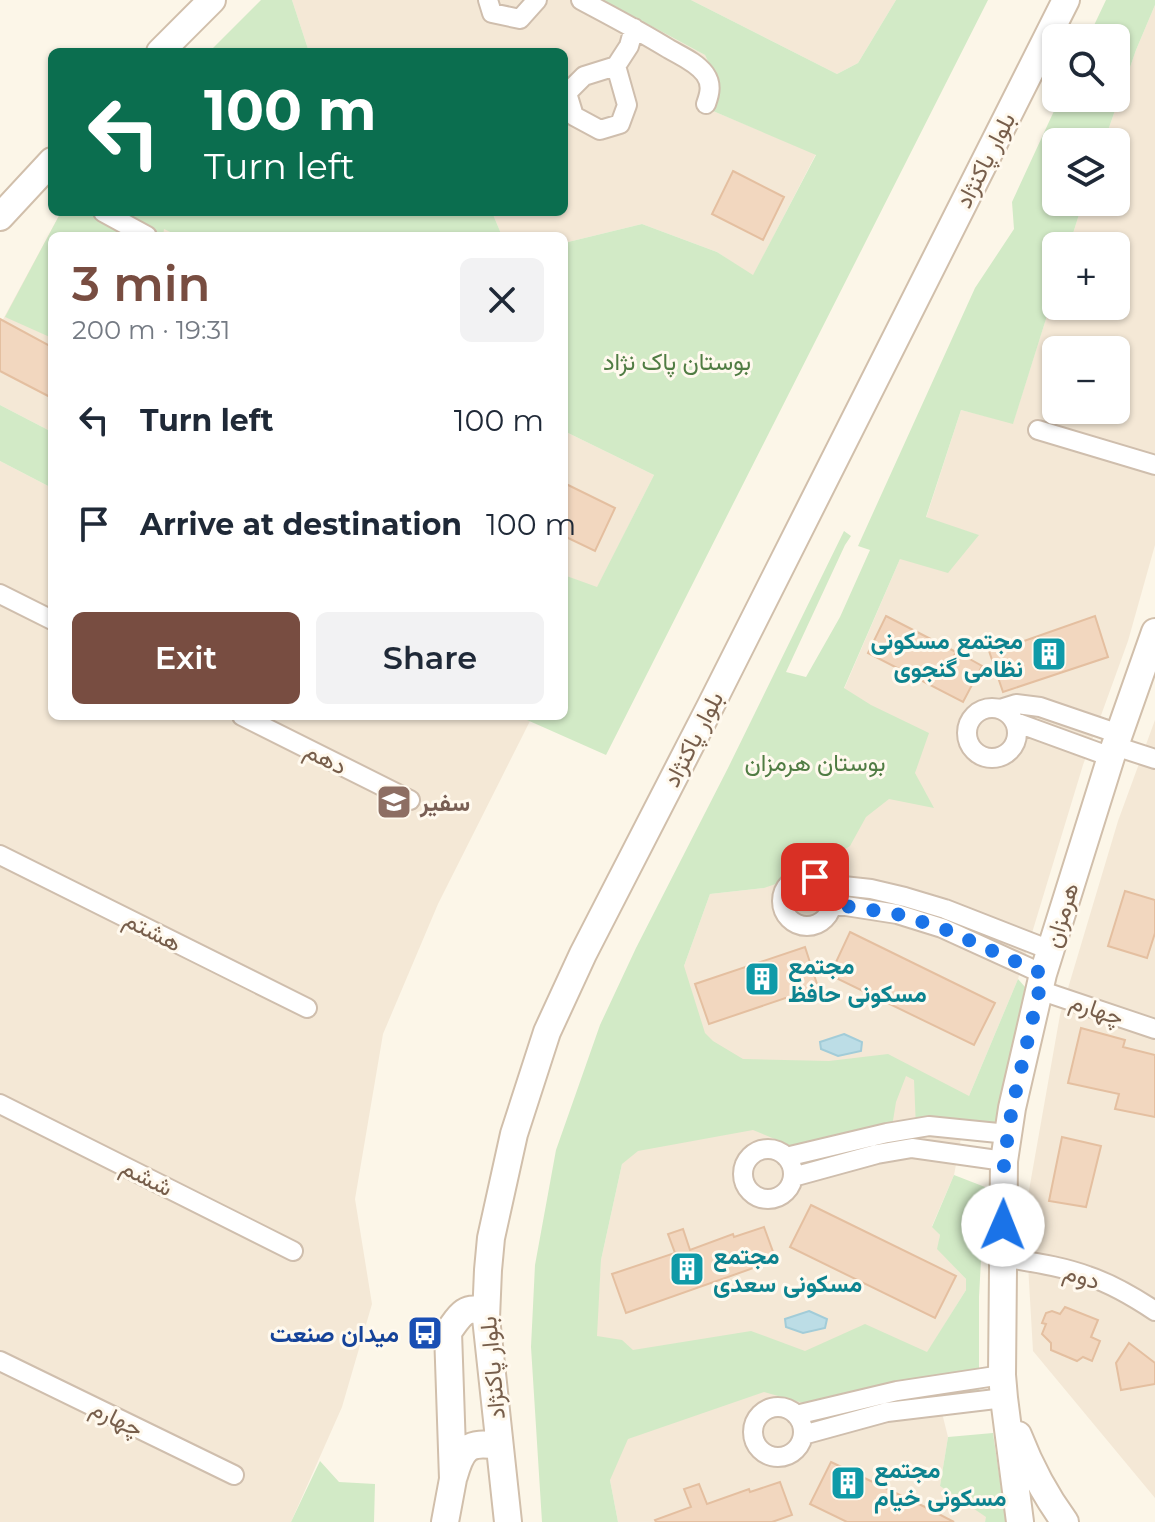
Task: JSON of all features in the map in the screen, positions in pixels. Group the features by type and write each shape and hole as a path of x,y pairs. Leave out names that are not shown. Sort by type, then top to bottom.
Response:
{"main road":[{"path":"164,48 212,0"},
{"name":"بلوار پاکنژاد","path":"508,1522 486,1318 491,1238 514,1134 547,1032 583,954 1066,0"},
{"path":"0,217 47,174"},
{"name":"هرمزان","path":"1020,1522 1003,1386 1004,1161 1008,1134 1044,971 1115,746 1155,632"},
{"name":"بلوار پاکنژاد","path":"445,1522 453,1479 448,1332 466,1310 482,1311 486,1318"},
{"name":"هرمزان","path":"1003,1386 1039,1482 1065,1522"},
{"path":"453,1479 465,1449 481,1443 498,1446"}],"street":[{"path":"488,0 492,13 520,19 537,0"},
{"path":"581,0 693,63 705,74 709,83 706,104"},
{"path":"616,66 629,46 634,28"},
{"path":"110,216 140,232"},
{"path":"1038,430 1155,465"},
{"path":"0,594 48,618"},
{"path":"1000,709 1016,704 1040,707 1115,746"},
{"path":"984,709 1000,709 1011,715 1015,722 1018,735 1015,744 1004,755 987,758 972,749 968,742 971,718 984,709"},
{"name":"دهم","path":"250,720 410,800"},
{"path":"1015,722 1155,759"},
{"name":"هشتم","path":"0,855 307,1008"},
{"path":"815,877 825,884 832,895 833,904 825,919 811,927 794,923 783,911 782,894 792,881 815,877"},
{"path":"825,884 871,889 943,918"},
{"path":"833,904 943,918"},
{"name":"چهارم","path":"943,918 1155,1029"},
{"name":"ششم","path":"0,1104 293,1251"},
{"path":"786,1157 929,1126 1008,1134"},
{"path":"909,1129 912,1148"},
{"path":"793,1177 877,1154 912,1148 1004,1161"},
{"path":"768,1149 786,1157 793,1168 793,1177 786,1192 771,1200 754,1196 748,1191 742,1175 743,1167 752,1154 768,1149"},
{"name":"دوم","path":"1003,1257 1090,1276 1155,1311"},
{"name":"چهارم","path":"0,1361 234,1475"},
{"path":"796,1415 919,1387 1003,1386"},
{"path":"803,1435 1003,1386"},
{"path":"919,1387 922,1406"},
{"path":"778,1407 796,1415 803,1426 803,1435 796,1450 781,1458 764,1454 758,1449 752,1433 753,1425 762,1412 778,1407"}],"shaded area":[{"path":"292,0 603,0 705,55 717,80 713,111 816,154 753,276 717,252 642,224 568,242 568,232 500,232 494,216 568,216 568,48 308,48"},
{"path":"691,0 896,0 858,63 837,74"},
{"path":"1155,5 1155,545 1128,641 1083,765 1018,979 969,1096 954,1175 932,1226 940,1235 938,1249 966,1279 966,1290 927,1353 948,1437 940,1486 987,1517 985,1522 618,1522 610,1480 596,1336 601,1260 622,1164 684,966 710,894 764,888 900,559 978,535 926,518 961,410 1013,423 1046,320 1130,320 1130,232 1073,232 1079,216 1130,216 1130,128 1109,128 1114,112 1130,112 1130,67"},
{"path":"59,216 140,216 170,232 50,232"},
{"path":"48,236 48,430 0,405 0,325"},
{"path":"568,433 654,475 597,588 568,577"},
{"path":"0,461 48,486 48,720 530,721 438,904 383,1034 355,1199 372,1304 342,1407 291,1522 0,1522"},
{"path":"1155,720 1155,1498 1033,1351 1025,1213 1060,1015 1118,821"}],"green space":[{"path":"261,0 292,0 308,48 213,48"},
{"name":"بوستان پاک نژاد","path":"603,0 691,0 837,74 858,63 896,0 988,0 606,755 527,720 568,720 568,576 597,587 654,475 568,433 568,242 642,224 717,252 753,275 816,155 713,111 717,80 705,55"},
{"name":"بوستان هرمزان","path":"1106,0 1155,0 1130,67 1130,24 1095,24"},
{"name":"بوستان هرمزان","path":"1054,112 1114,112 1109,128 1046,128"},
{"name":"بوستان هرمزان","path":"1042,137 1042,216 1079,216 1073,232 1042,232 1042,320 1046,320 1013,424 961,410 926,517 979,535 948,573 900,559 844,688 929,733 915,773 934,808 889,799 866,817 850,846 810,872 764,888 710,894 684,966 705,1033 743,1059 829,1061 888,1054 969,1096 1018,979 1025,987 993,1137 916,1128 914,1080 906,1076 896,1102 891,1133 804,1151 753,1130 638,1151 622,1164 601,1260 597,1336 622,1340 633,1350 751,1331 805,1351 865,1324 927,1352 966,1290 966,1279 937,1249 940,1235 932,1227 954,1175 985,1187 979,1297 979,1395 835,1412 764,1392 628,1439 610,1480 618,1522 542,1522 531,1347 535,1265 556,1150 600,1025 844,531 851,536 786,672 806,677 840,617 870,550 858,546 975,288 1014,229 1012,202"},
{"path":"59,216 494,216 500,232 170,232 164,229 164,232 50,232"},
{"path":"48,236 48,336 5,317"},
{"path":"0,405 48,430 48,486 0,461"},
{"path":"993,1433 1006,1522 985,1522 986,1517 940,1486 948,1437"},
{"path":"320,1461 339,1482 375,1484 374,1522 291,1522"}],"water":[{"path":"844,1034 862,1042 861,1051 838,1056 821,1049 820,1042"},
{"path":"809,1311 827,1319 825,1328 803,1333 786,1327 785,1319"}],"building":[{"path":"733,171 784,197 763,240 712,214"},
{"path":"0,319 48,345 48,396 0,371"},
{"path":"568,485 615,508 595,551 568,538"},
{"name":"مجتمع مسکونی نظامی گنجوی","path":"886,616 956,652 951,661 966,657 982,666 963,702 868,653"},
{"name":"مجتمع مسکونی نظامی گنجوی","path":"1095,616 1108,657 1003,692 989,651"},
{"path":"1125,891 1155,900 1155,933 1147,958 1108,946"},
{"name":"مجتمع مسکونی حافظ","path":"850,932 995,1003 974,1045 830,975"},
{"name":"مجتمع مسکونی حافظ","path":"805,947 818,987 709,1024 695,984"},
{"path":"1081,1028 1125,1040 1123,1047 1155,1055 1155,1117 1115,1109 1119,1094 1068,1083"},
{"path":"1062,1137 1101,1146 1086,1207 1049,1201"},
{"name":"مجتمع مسکونی سعدی","path":"811,1205 956,1276 935,1318 790,1247"},
{"name":"مجتمع مسکونی سعدی","path":"764,1227 776,1260 626,1313 612,1274 675,1253 668,1234 683,1229 690,1250 733,1234 734,1237"},
{"path":"1065,1307 1098,1320 1091,1337 1100,1341 1092,1361 1083,1357 1077,1361 1051,1350 1051,1343 1042,1334 1046,1313 1052,1311 1060,1314"},
{"path":"1129,1343 1155,1363 1155,1384 1121,1390 1116,1363"},
{"name":"مجتمع مسکونی خیام","path":"831,1462 954,1522 847,1522 810,1504"},
{"path":"780,1482 792,1515 772,1522 655,1520 691,1507 684,1489 699,1484 707,1504"}],"place":[{"name":"مجتمع مسکونی نظامی گنجوی","path":"1049,654"},
{"name":"سفیر","path":"394,802"},
{"name":"مجتمع مسکونی حافظ","path":"762,979"},
{"name":"مجتمع مسکونی سعدی","path":"687,1269"},
{"name":"میدان صنعت","path":"425,1333"},
{"name":"مجتمع مسکونی خیام","path":"848,1483"}],"route":[{"path":"815,877 829,887 833,904 897,914 942,928 1043,974 1012,1108 1004,1161 1003,1225"}]}
